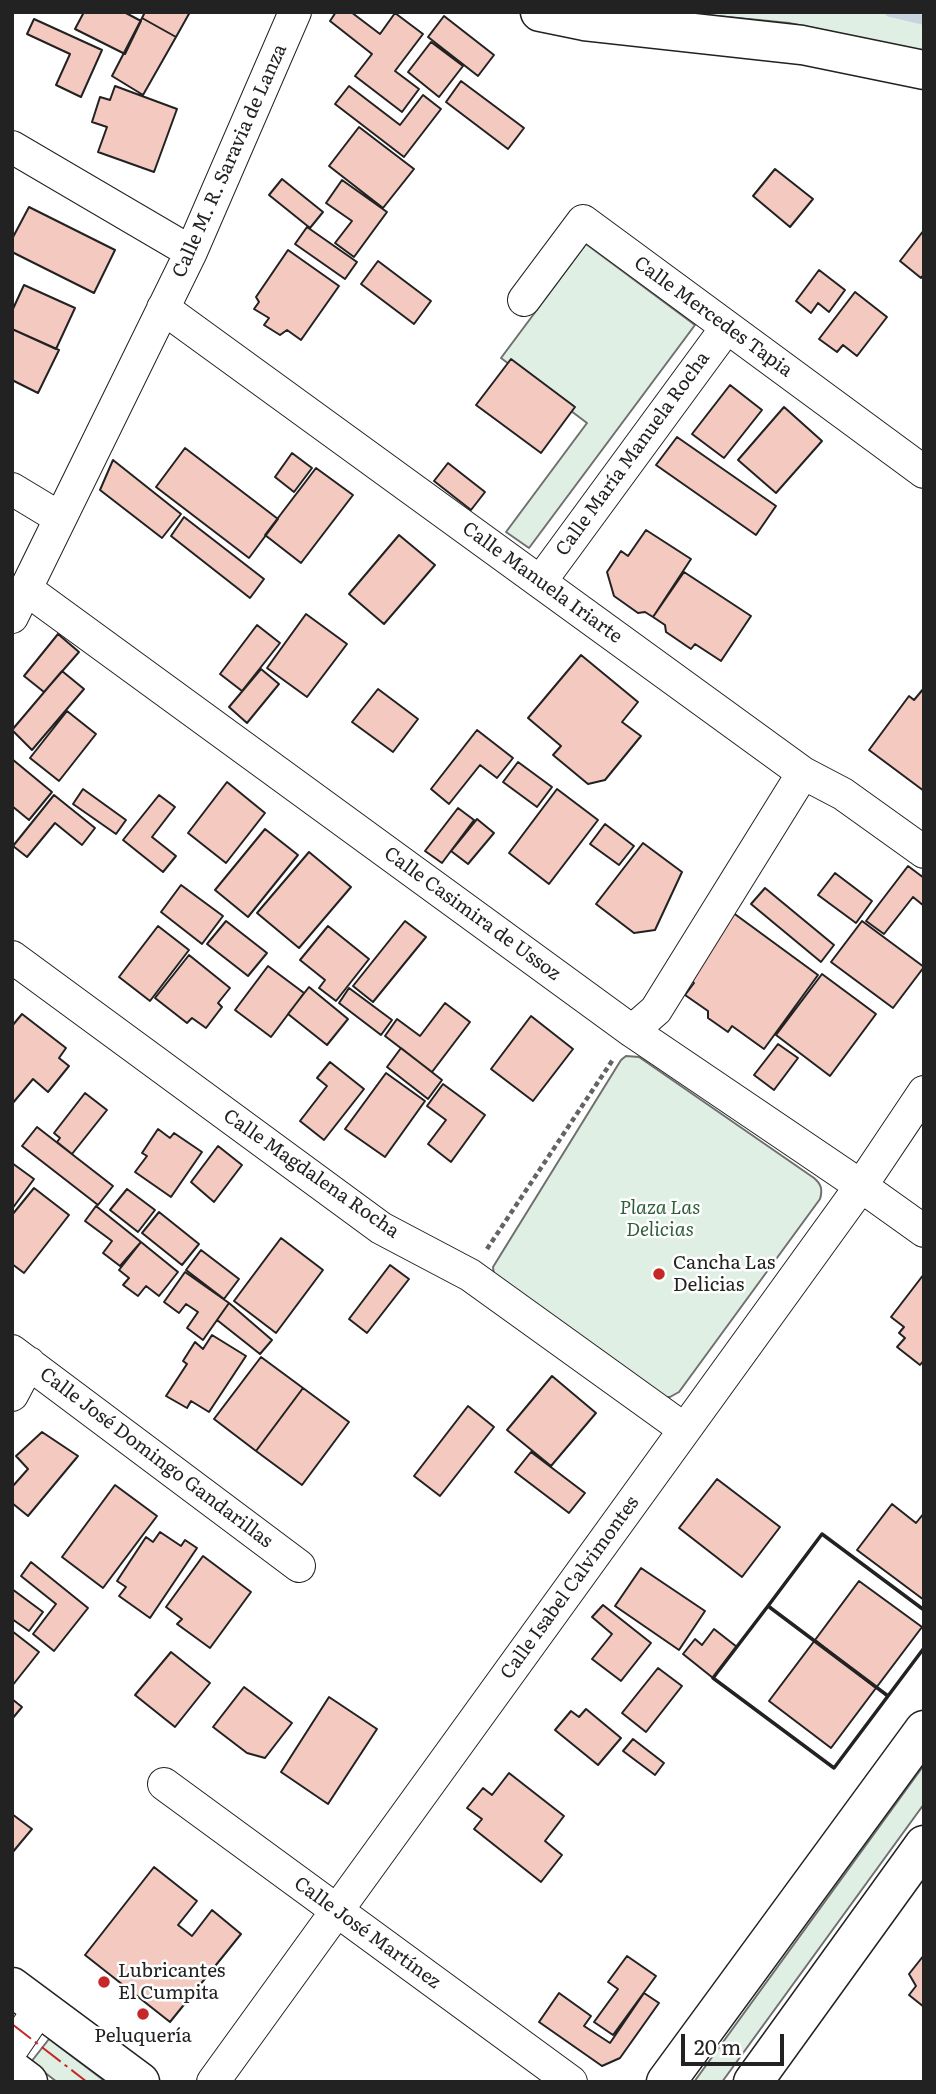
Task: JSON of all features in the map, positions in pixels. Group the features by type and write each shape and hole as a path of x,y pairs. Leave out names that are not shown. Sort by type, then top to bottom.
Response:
{"street":[{"name":"Calle M. R. Saravia de Lanza","path":"12,617 191,253 295,12"},
{"path":"540,12 584,21 802,45 924,70"},
{"path":"12,147 191,253"},
{"name":"Calle Mercedes Tapia","path":"524,300 583,221 924,472"},
{"name":"Calle Manuela Iriarte","path":"163,309 803,773 843,794 924,852"},
{"name":"Calle María Manuela Rocha","path":"540,582 727,327"},
{"path":"12,489 60,518"},
{"name":"Calle Casimira de Ussoz","path":"26,589 632,1031 924,1231"},
{"path":"632,1031 656,1010 803,773"},
{"name":"Calle Magdalena Rocha","path":"12,957 381,1228 470,1275 684,1429"},
{"name":"Calle Isabel Calvimontes","path":"213,2082 861,1186 924,1092"},
{"path":"12,1395 21,1357"},
{"name":"Calle José Domingo Gandarillas","path":"21,1357 299,1566"},
{"path":"666,2082 924,1730"},
{"name":"Calle José Martínez","path":"164,1784 571,2082"},
{"path":"753,2082 924,1845"},
{"path":"12,2049 26,1998 140,2082"},
{"path":"12,2070 28,2082"}],"path":[{"path":"470,1275 632,1031"}],"green space":[{"path":"677,12 924,12 924,51 789,23"},
{"path":"586,244 695,325 529,548 506,532 587,423 501,358"},
{"name":"Plaza Las Delicias","path":"626,1056 639,1057 814,1178 821,1190 820,1199 679,1392 670,1397 661,1397 494,1275 493,1267"},
{"path":"924,1765 924,1804 722,2082 694,2082"},
{"path":"49,2039 106,2082 57,2082 31,2062"}],"building":[{"path":"84,12 124,12 141,21 125,54 75,29"},
{"path":"145,12 190,12 176,37 142,18"},
{"path":"336,12 351,12 380,34 395,13 423,34 395,71 419,89 402,112 355,76 372,54 330,21"},
{"path":"444,16 494,55 478,76 428,37"},
{"path":"142,18 176,37 143,95 112,76"},
{"path":"34,19 102,50 81,97 56,85 70,54 27,34"},
{"path":"431,42 463,66 439,97 408,72"},
{"path":"461,81 524,128 508,149 446,102"},
{"path":"115,86 177,109 154,172 98,152 107,127 92,122 100,97 110,100"},
{"path":"349,86 400,125 423,95 441,109 404,157 335,104"},
{"path":"359,127 414,169 383,208 329,166"},
{"path":"775,169 813,199 790,227 753,196"},
{"path":"282,179 323,212 310,228 269,195"},
{"path":"342,180 387,212 354,257 335,243 352,221 326,203"},
{"path":"29,207 115,250 94,293 12,252 12,239"},
{"path":"307,227 357,262 345,279 295,244"},
{"path":"924,230 924,274 921,278 900,261"},
{"path":"288,250 339,286 301,340 287,330 280,335 264,325 269,318 254,309 259,302 256,297"},
{"path":"378,261 431,301 414,324 361,284"},
{"path":"819,270 845,290 829,312 818,303 811,313 796,301"},
{"path":"24,285 75,308 56,349 12,329 12,311"},
{"path":"855,292 887,317 857,356 843,345 837,352 819,339"},
{"path":"12,329 59,350 38,393 12,380"},
{"path":"511,359 575,407 541,453 476,405"},
{"path":"730,385 762,410 724,458 692,434"},
{"path":"784,407 822,441 776,493 738,460"},
{"path":"677,437 776,506 756,535 656,465"},
{"path":"185,448 278,519 249,558 156,487"},
{"path":"292,453 312,468 294,492 275,477"},
{"path":"113,460 181,514 162,538 100,490"},
{"path":"448,463 485,492 471,510 434,481"},
{"path":"316,468 353,495 301,563 265,535"},
{"path":"184,517 264,579 250,598 171,536"},
{"path":"646,530 691,559 653,617 645,612 638,613 614,596 607,572 621,551 628,556"},
{"path":"399,535 435,565 384,624 349,594"},
{"path":"684,572 751,616 721,661 695,644 691,649 666,632 665,625 653,617"},
{"path":"306,614 347,644 307,697 267,668"},
{"path":"257,625 280,643 242,691 220,674"},
{"path":"58,634 79,652 44,692 24,676"},
{"path":"581,655 638,702 622,722 641,736 605,780 588,784 553,755 561,746 528,718"},
{"path":"261,669 279,684 247,723 229,707"},
{"path":"62,671 84,689 32,750 12,730"},
{"path":"924,688 924,791 869,750 909,696 914,700"},
{"path":"378,689 418,719 393,752 352,722"},
{"path":"67,711 96,734 59,781 30,758"},
{"path":"477,730 513,758 497,778 480,765 449,804 431,789"},
{"path":"12,759 52,792 29,820 12,806"},
{"path":"518,762 552,787 537,807 503,782"},
{"path":"227,782 265,813 226,863 188,833"},
{"path":"83,789 126,820 116,834 73,804"},
{"path":"557,789 598,820 549,884 509,853"},
{"path":"54,795 95,828 82,845 55,823 27,857 13,846"},
{"path":"159,795 175,807 152,837 176,856 163,872 123,840"},
{"path":"458,808 474,820 442,863 425,851"},
{"path":"477,819 494,833 468,864 451,851"},
{"path":"605,824 634,846 619,865 590,844"},
{"path":"265,829 298,855 248,917 215,890"},
{"path":"643,843 682,872 655,930 634,933 596,904"},
{"path":"309,852 351,887 299,948 257,913"},
{"path":"908,866 924,878 924,906 913,897 884,934 866,921"},
{"path":"835,873 872,901 856,923 818,895"},
{"path":"181,885 223,916 202,944 161,912"},
{"path":"765,888 834,945 821,962 751,904"},
{"path":"732,912 818,975 764,1049 732,1026 728,1032 708,1018 708,1011 685,995 694,983 685,976"},
{"path":"226,921 267,953 248,976 207,944"},
{"path":"405,921 426,937 373,1002 353,986"},
{"path":"862,921 924,967 893,1008 831,962"},
{"path":"158,926 189,950 150,1001 119,977"},
{"path":"328,926 369,959 336,1001 319,988 325,980 300,960"},
{"path":"189,955 230,988 218,1003 222,1007 206,1028 192,1018 187,1023 155,998"},
{"path":"268,966 304,993 271,1037 235,1010"},
{"path":"822,974 876,1014 830,1076 776,1035"},
{"path":"309,987 348,1019 327,1045 288,1014"},
{"path":"349,988 392,1020 381,1035 339,1003"},
{"path":"445,1003 470,1022 432,1072 385,1036 397,1019 420,1036"},
{"path":"22,1014 66,1048 59,1058 69,1066 48,1092 33,1079 12,1104 12,1026"},
{"path":"531,1016 573,1049 533,1101 491,1069"},
{"path":"778,1044 798,1058 774,1090 754,1075"},
{"path":"401,1048 442,1080 428,1099 387,1067"},
{"path":"330,1062 364,1089 324,1140 300,1121 327,1086 317,1078"},
{"path":"386,1073 425,1101 385,1157 345,1129"},
{"path":"443,1084 485,1115 451,1162 428,1144 446,1120 427,1106"},
{"path":"85,1093 107,1110 72,1154 57,1142 60,1138 54,1133"},
{"path":"37,1127 113,1186 98,1205 22,1146"},
{"path":"158,1129 170,1138 174,1133 202,1152 171,1197 135,1172 147,1156 142,1153"},
{"path":"218,1146 242,1165 214,1202 191,1182"},
{"path":"12,1163 34,1179 12,1209"},
{"path":"34,1188 69,1215 24,1273 12,1264 12,1215"},
{"path":"127,1189 155,1210 138,1232 110,1210"},
{"path":"96,1206 141,1242 120,1266 103,1253 112,1241 85,1221"},
{"path":"159,1212 199,1244 182,1265 142,1233"},
{"path":"281,1238 323,1270 276,1333 234,1301"},
{"path":"141,1242 178,1272 159,1296 146,1286 138,1296 123,1285 129,1278 119,1270"},
{"path":"201,1250 239,1279 224,1299 186,1270"},
{"path":"390,1265 409,1279 367,1333 349,1319"},
{"path":"185,1272 229,1303 203,1340 187,1328 198,1312 186,1304 179,1313 164,1302"},
{"path":"924,1274 924,1360 920,1365 897,1347 905,1338 899,1333 904,1327 891,1317"},
{"path":"229,1303 272,1340 260,1354 217,1320"},
{"path":"212,1335 246,1356 209,1412 191,1401 187,1408 166,1396 187,1364 183,1361 195,1342 203,1349"},
{"path":"261,1357 303,1388 256,1451 214,1419"},
{"path":"552,1376 596,1413 551,1466 507,1430"},
{"path":"303,1388 349,1422 302,1485 256,1451"},
{"path":"468,1406 494,1427 440,1496 414,1476"},
{"path":"42,1432 78,1456 28,1516 12,1503 12,1487 28,1469 16,1456"},
{"path":"531,1452 585,1493 569,1513 515,1472"},
{"path":"717,1479 780,1527 742,1577 679,1528"},
{"path":"115,1485 157,1516 103,1588 62,1557"},
{"path":"892,1504 916,1523 924,1513 924,1600 857,1550"},
{"path":"160,1532 181,1546 185,1540 197,1548 150,1618 119,1596 126,1587 117,1581 146,1537 153,1542"},
{"path":"203,1556 251,1592 210,1648 177,1624 182,1619 166,1607"},
{"path":"31,1562 88,1608 54,1651 33,1634 56,1604 21,1576"},
{"path":"641,1568 705,1611 679,1650 615,1606"},
{"path":"859,1581 922,1627 876,1688 815,1640"},
{"path":"12,1589 43,1612 29,1631 12,1619"},
{"path":"603,1605 651,1643 621,1681 592,1659 612,1634 592,1617"},
{"path":"714,1629 737,1647 713,1678 683,1654 695,1639 702,1645"},
{"path":"12,1631 39,1652 12,1686"},
{"path":"815,1640 876,1688 831,1748 769,1701"},
{"path":"171,1652 210,1683 175,1727 135,1695"},
{"path":"658,1668 682,1686 646,1732 622,1713"},
{"path":"244,1687 292,1723 265,1758 247,1753 213,1727"},
{"path":"329,1697 377,1729 328,1804 281,1772"},
{"path":"12,1699 22,1707 12,1719"},
{"path":"586,1709 621,1738 598,1765 555,1730 571,1711 579,1717"},
{"path":"633,1739 664,1763 655,1775 623,1751"},
{"path":"509,1773 564,1816 545,1841 562,1855 541,1882 474,1829 482,1819 467,1808 483,1788 492,1795"},
{"path":"12,1814 32,1829 12,1853"},
{"path":"154,1867 197,1901 178,1925 192,1936 212,1910 241,1934 170,2022 85,1955"},
{"path":"924,1955 924,2007 909,1995 916,1986 909,1974"},
{"path":"627,1956 656,1976 613,2035 594,2022 618,1989 608,1982"},
{"path":"559,1993 591,2016 584,2026 610,2043 644,1993 659,2003 620,2058 602,2066 539,2022"}],"waterway":[{"path":"890,12 924,20"}],"wall":[{"path":"771,1608 768,1606 822,1534 924,1610"},
{"path":"768,1606 888,1696 834,1768 713,1678 768,1606"},
{"path":"885,1694 888,1696 924,1648"}],"power":[{"path":"12,2024 87,2082"}],"place":[{"name":"Cancha Las Delicias","path":"659,1274"},
{"name":"Lubricantes El Cumpita","path":"104,1982"},
{"name":"Peluquería","path":"143,2014"}]}
